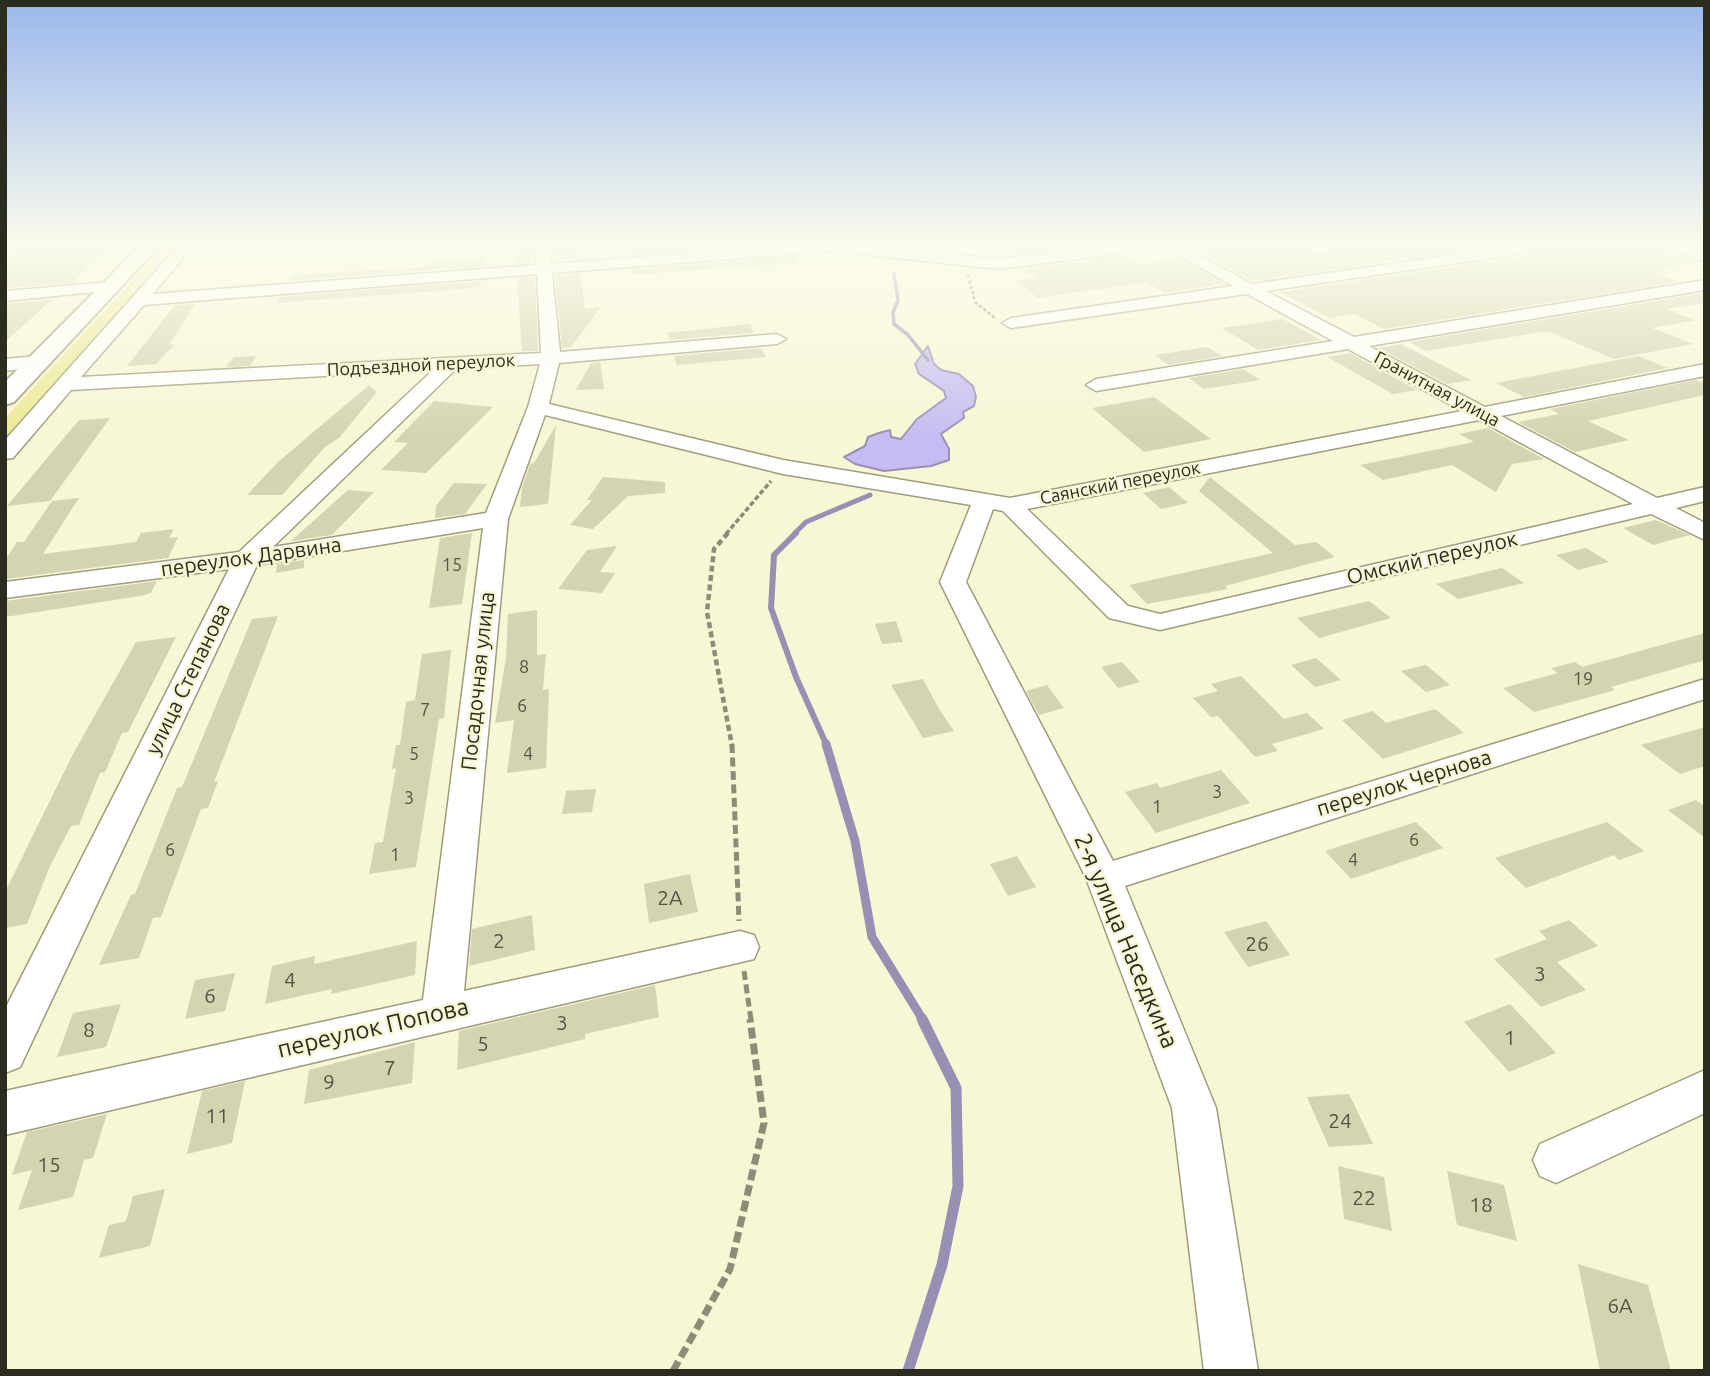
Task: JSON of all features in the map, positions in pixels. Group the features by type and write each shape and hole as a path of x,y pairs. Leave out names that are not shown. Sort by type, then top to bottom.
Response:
{"main road":[{"path":"5,397 88,309"}],"street":[{"path":"5,453 133,309"},
{"path":"547,309 551,358"},
{"path":"1011,323 1108,309"},
{"name":"Гранитная улица","path":"1287,309 1705,533"},
{"path":"1096,385 1560,309"},
{"name":"Подъездной переулок","path":"66,384 551,358 777,339"},
{"name":"Посадочная улица","path":"442,1012 496,519 538,407 551,358"},
{"path":"5,365 37,362"},
{"name":"улица Степанова","path":"5,1053 247,558 450,364"},
{"name":"Саянский переулок","path":"538,407 783,467 998,502 1705,370"},
{"name":"Омский переулок","path":"998,502 1119,612 1160,622 1705,494"},
{"name":"2-я улица Наседкина","path":"998,502 953,582 1104,878 1194,1108 1231,1371"},
{"name":"переулок Дарвина","path":"5,590 247,558 496,519"},
{"name":"переулок Чернова","path":"1104,878 1705,689"},
{"name":"переулок Попова","path":"5,1113 442,1012 740,947"},
{"path":"1556,1160 1705,1091"}],"path":[{"path":"983,309 991,316 1011,323"},
{"path":"673,1371 730,1269 764,1123 740,947 732,744 707,612 714,550 783,467"}],"shaded area":[{"path":"106,309 122,309 5,440 5,418"},
{"path":"928,346 934,364 941,370 959,374 973,386 976,397 974,406 963,412 964,418 941,434 949,449 949,460 931,466 884,471 855,464 844,457 865,446 868,437 879,433 890,430 891,437 901,439 917,419 946,398 944,391 919,374 915,364"}],"building":[{"path":"5,309 41,309 5,342"},
{"path":"172,309 192,309 169,345 175,344 156,364 127,366"},
{"path":"519,309 536,309 538,351 522,351"},
{"path":"558,309 599,309 571,347 562,348"},
{"path":"1313,309 1508,309 1384,329 1354,314 1330,318"},
{"path":"1607,309 1668,309 1695,320 1652,328 1693,344 1614,359 1548,331 1426,351 1409,342"},
{"path":"1283,319 1321,340 1258,350 1222,328"},
{"path":"750,324 754,333 670,340 667,333"},
{"path":"1401,344 1471,380 1447,384 1378,348"},
{"path":"1207,347 1222,356 1169,365 1155,355"},
{"path":"761,348 766,357 677,365 674,356"},
{"path":"1350,353 1417,390 1393,394 1327,357"},
{"path":"257,356 250,366 225,367 234,357"},
{"path":"1638,356 1668,368 1524,397 1496,383"},
{"path":"600,362 604,389 576,390 591,363"},
{"path":"1243,369 1260,380 1204,389 1189,378"},
{"path":"1696,380 1705,384 1705,395 1588,421 1629,440 1575,452 1518,422 1559,414 1550,409"},
{"path":"369,385 377,392 339,438 325,447 282,495 247,495 278,462"},
{"path":"1154,397 1211,439 1144,452 1092,408"},
{"path":"434,401 493,407 426,473 381,470 408,443 394,442"},
{"path":"110,418 50,501 7,506 79,420"},
{"path":"556,425 548,504 520,507 522,488 530,464 534,463"},
{"path":"1488,428 1544,459 1512,464 1496,492 1452,465 1383,480 1360,465 1474,442 1459,434"},
{"path":"603,477 665,482 665,493 628,496 593,529 570,525 592,500 587,500"},
{"path":"1210,477 1295,545 1316,542 1335,557 1225,586 1228,589 1147,604 1129,585 1273,553 1199,491"},
{"path":"454,483 487,484 465,514 435,518 436,506"},
{"path":"1169,487 1188,503 1161,509 1143,493"},
{"path":"348,490 374,492 332,535 291,541"},
{"path":"79,498 43,554 136,542 141,533 174,529 169,538 178,537 168,558 5,579 5,560 17,542 24,542 52,501"},
{"path":"1656,520 1690,535 1653,545 1623,528"},
{"path":"472,533 462,604 429,608 440,538"},
{"path":"617,546 600,572 615,573 602,593 558,589 587,550"},
{"path":"1586,548 1609,562 1578,570 1556,555"},
{"path":"304,560 304,568 276,573 277,564"},
{"path":"1502,568 1524,583 1458,599 1436,584"},
{"path":"157,581 151,593 140,596 5,617 5,601"},
{"path":"1369,601 1391,618 1319,638 1297,618"},
{"path":"537,610 537,655 546,654 543,690 549,689 546,768 507,773 514,720 495,723 506,658 508,614"},
{"path":"278,616 214,782 218,781 208,808 201,809 161,917 153,918 139,958 99,965 131,895 135,894 177,788 182,787 252,619"},
{"path":"896,621 903,642 882,644 875,624"},
{"path":"1705,633 1705,660 1611,687 1615,690 1590,697 1534,712 1503,688 1558,673 1551,668 1575,662 1582,667"},
{"path":"176,637 128,732 122,733 105,772 100,773 79,825 71,826 50,866 27,924 5,928 5,892 73,754 136,642"},
{"path":"451,650 444,718 439,719 416,867 369,874 375,843 383,842 396,768 392,769 396,745 400,745 406,702 415,700 422,654"},
{"path":"1316,658 1341,680 1315,687 1291,665"},
{"path":"1122,662 1140,682 1118,688 1101,667"},
{"path":"1426,665 1450,685 1426,692 1401,671"},
{"path":"1241,676 1284,719 1307,713 1324,729 1272,744 1278,751 1255,757 1218,716 1211,717 1193,698 1218,691 1211,684"},
{"path":"923,679 954,731 923,738 891,685"},
{"path":"1047,685 1064,708 1039,715 1026,691"},
{"path":"1435,709 1464,733 1383,759 1342,720 1373,711 1386,723"},
{"path":"1705,727 1705,766 1680,774 1641,745"},
{"path":"1221,770 1250,803 1156,833 1125,792 1157,783 1160,788"},
{"path":"596,789 592,812 562,814 566,791"},
{"path":"1696,800 1705,807 1705,838 1668,810"},
{"path":"1416,822 1443,848 1351,879 1325,851"},
{"path":"1607,822 1644,851 1619,860 1614,855 1526,888 1495,858"},
{"path":"1017,856 1036,887 1008,896 990,864"},
{"path":"690,874 698,912 649,923 644,884"},
{"path":"532,915 535,950 469,966 472,929"},
{"path":"1569,920 1598,946 1557,962 1586,990 1541,1007 1494,959 1547,939 1539,931"},
{"path":"1266,921 1290,955 1248,967 1224,932"},
{"path":"417,941 415,975 331,994 332,989 265,1004 272,966 315,956 314,964"},
{"path":"235,973 225,1011 185,1019 195,980"},
{"path":"655,985 659,1017 585,1034 585,1039 457,1070 459,1031"},
{"path":"121,1004 106,1047 57,1057 73,1013"},
{"path":"1510,1004 1556,1053 1509,1072 1464,1022"},
{"path":"415,1042 412,1083 304,1104 309,1070"},
{"path":"245,1081 232,1143 187,1154 202,1091"},
{"path":"1349,1094 1373,1144 1329,1147 1307,1097"},
{"path":"107,1114 93,1158 84,1160 73,1197 18,1210 32,1170 12,1175 27,1132"},
{"path":"1338,1166 1384,1177 1392,1231 1344,1219"},
{"path":"1447,1171 1504,1185 1517,1241 1457,1225"},
{"path":"165,1189 150,1246 99,1258 109,1225 126,1221 133,1196"},
{"path":"1578,1264 1648,1285 1671,1371 1600,1371"}],"waterway":[{"path":"894,309 894,324 908,335 928,360"},
{"path":"794,534 806,522 870,495"},
{"path":"796,533 774,555 771,608 796,677 827,746"},
{"path":"826,744 855,841 872,937 923,1020"},
{"path":"908,1371 942,1265 958,1186 956,1088 922,1019"}]}
